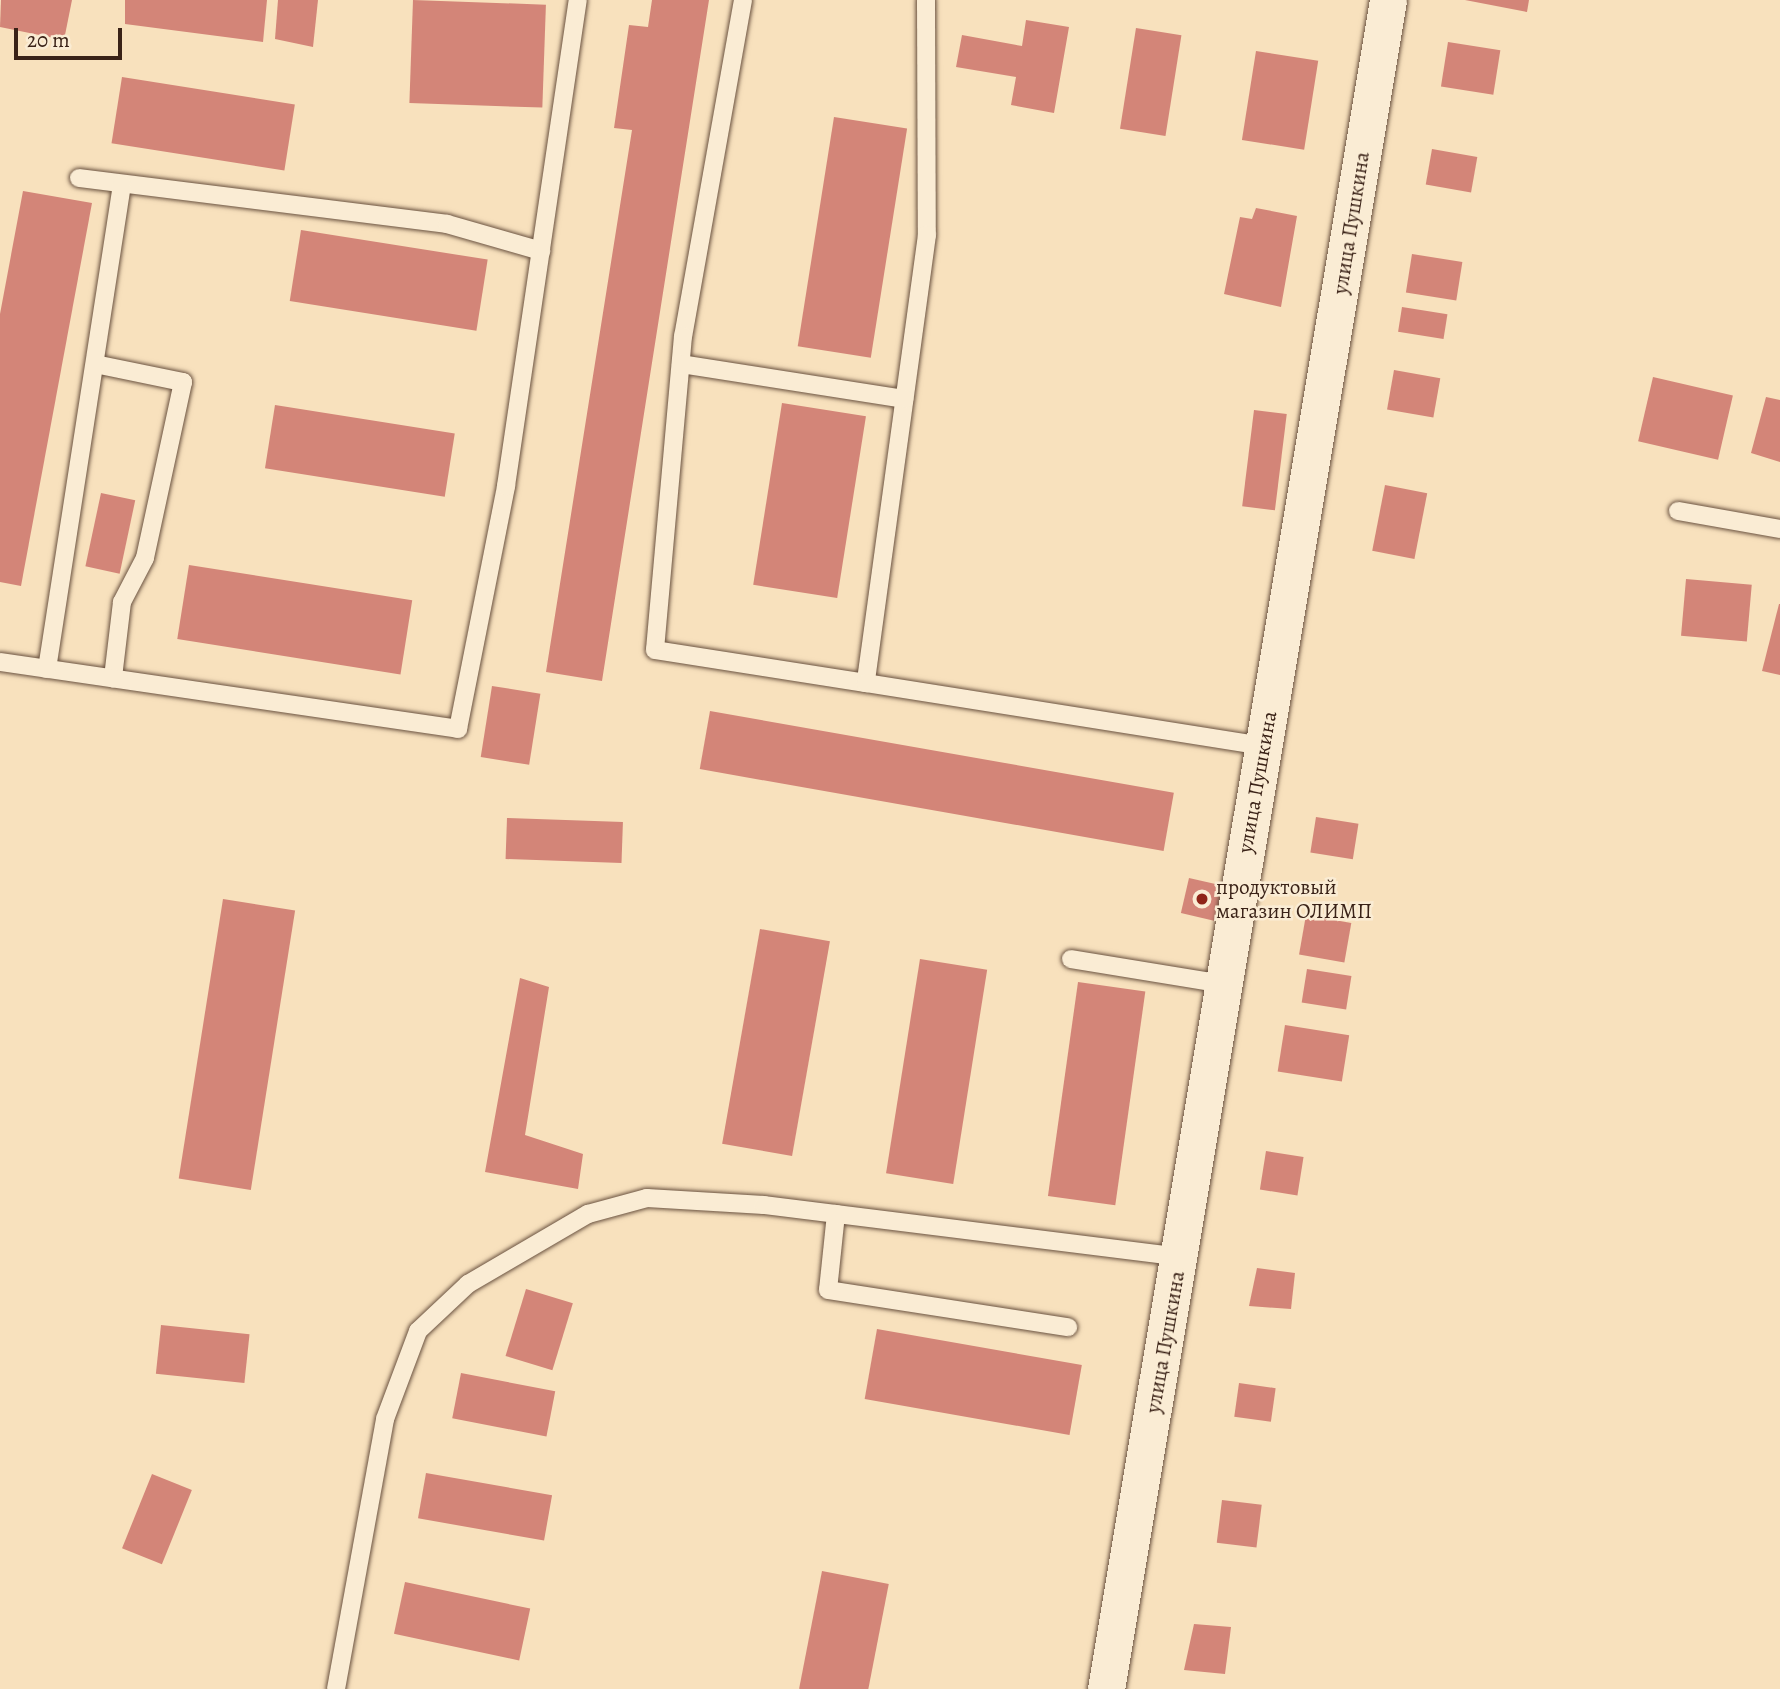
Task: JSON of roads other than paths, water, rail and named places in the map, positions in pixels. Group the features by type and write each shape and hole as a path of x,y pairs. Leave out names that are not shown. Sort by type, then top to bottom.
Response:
{"street":[{"name":"улица Пушкина","path":"1106,1689 1388,0"}],"lane":[{"path":"0,662 458,729 506,486 578,0"},
{"path":"743,0 681,364 655,650 1263,746"},
{"path":"866,682 927,235 926,0"},
{"path":"79,178 447,224 541,251"},
{"path":"47,669 122,185"},
{"path":"94,364 183,382 145,558 122,602 113,678"},
{"path":"681,364 904,399"},
{"path":"1678,511 1780,529"},
{"path":"1071,959 1223,984"},
{"path":"336,1689 384,1419 418,1331 468,1284 588,1214 647,1198 836,1214 1180,1257"},
{"path":"836,1214 828,1290 1068,1327"}],"place":[{"name":"продуктовый магазин ОЛИМП","path":"1202,899"}]}
